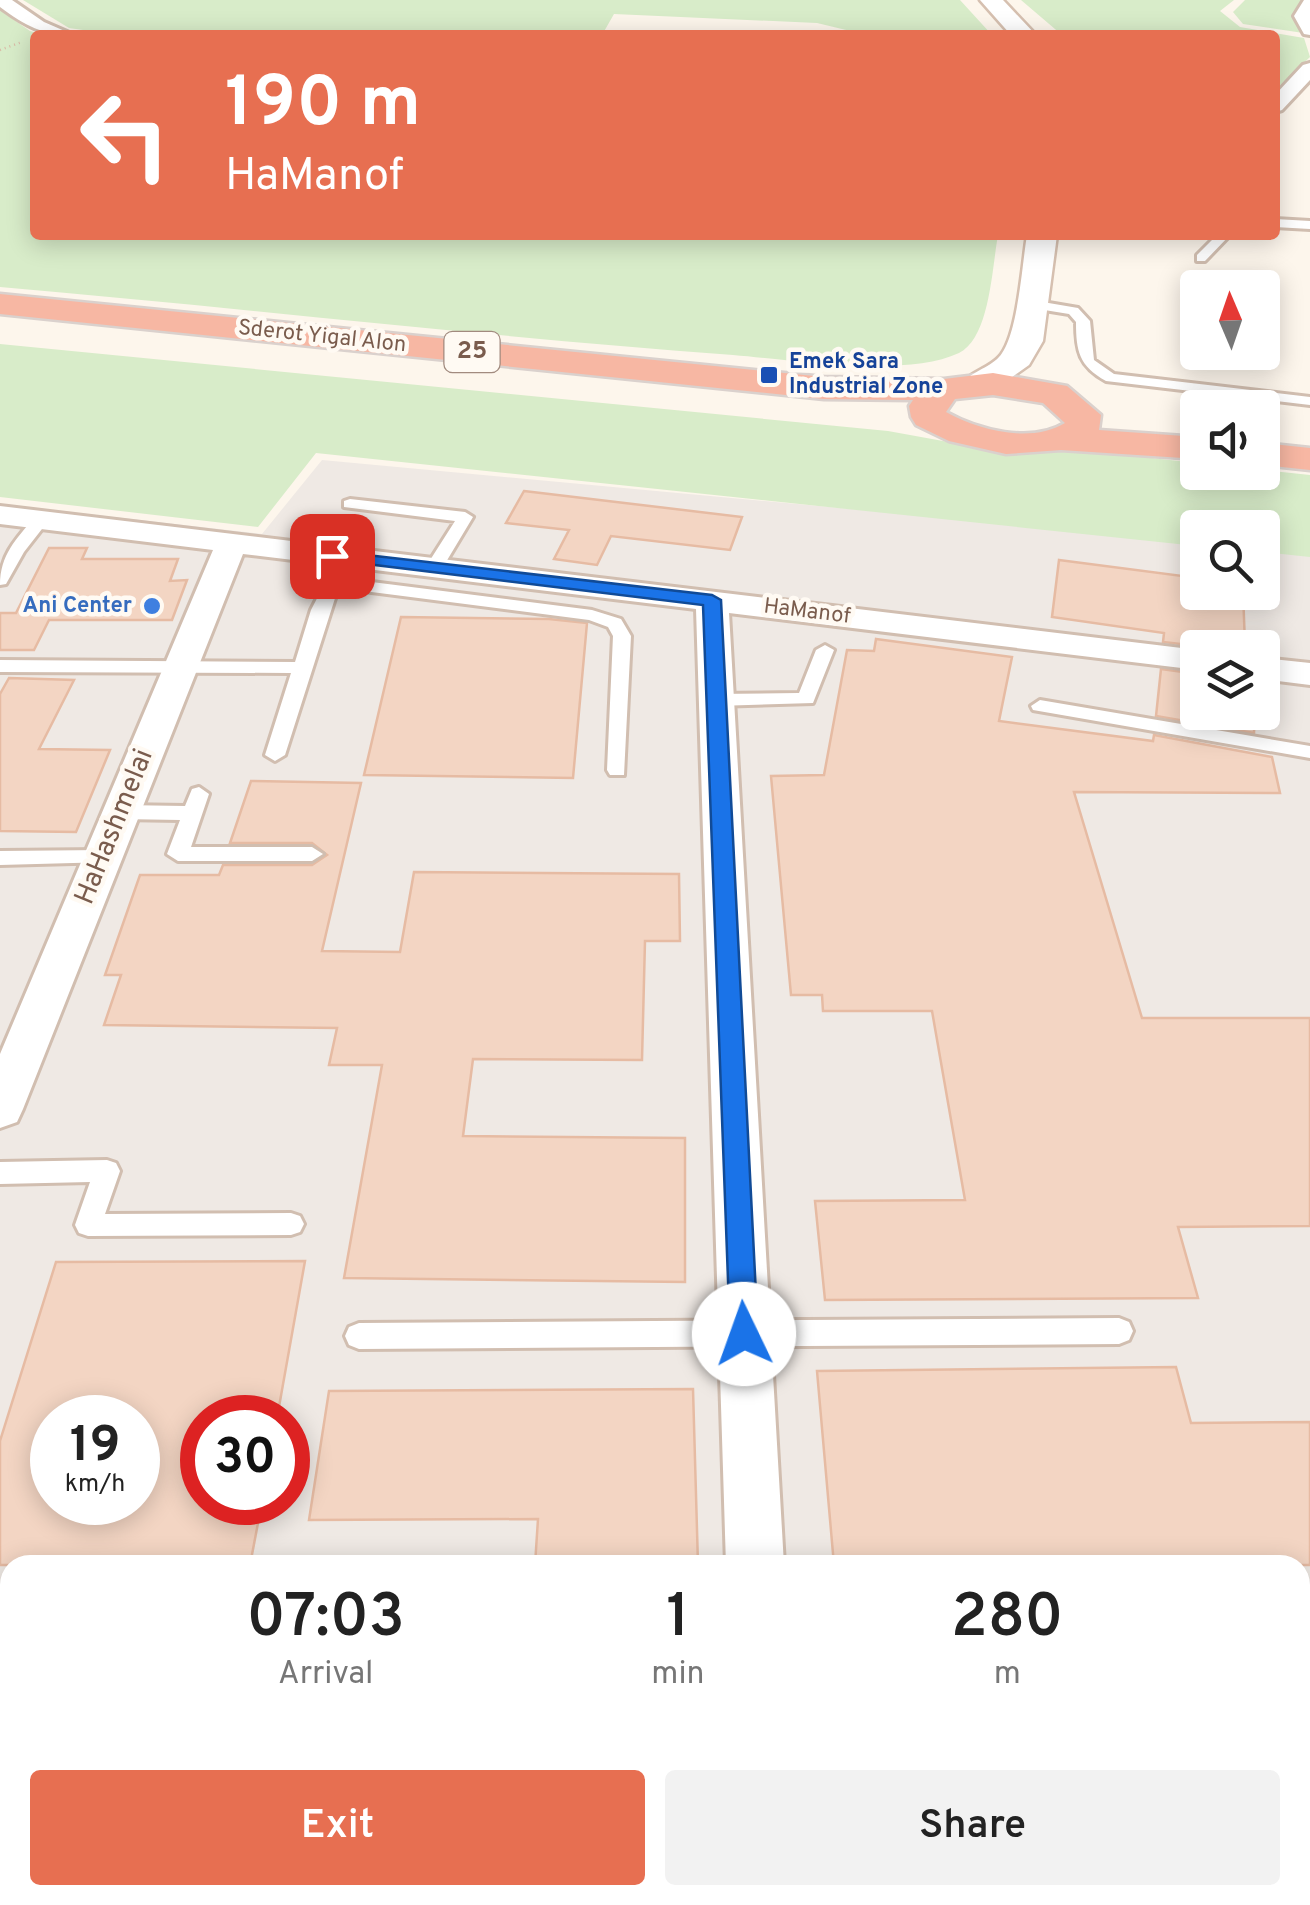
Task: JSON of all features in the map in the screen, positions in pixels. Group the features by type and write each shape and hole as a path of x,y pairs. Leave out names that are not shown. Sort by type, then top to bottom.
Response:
{"highway":[{"name":"Sderot Yigal Alon","path":"0,304 955,400 997,442 1060,439 1180,447"},
{"name":"Sderot Yigal Alon","path":"0,327 866,413 1016,386 1180,422"},
{"path":"1060,439 1075,434 1083,426 1083,414 1063,399"},
{"path":"1280,435 1310,438"},
{"path":"1280,456 1310,459"}],"street":[{"path":"1,0 50,30"},
{"path":"991,0 1019,30"},
{"path":"1310,4 1303,16 1310,30"},
{"path":"1280,101 1310,69"},
{"path":"955,400 1012,366 1026,341 1041,240"},
{"path":"1026,341 1036,371 1063,399"},
{"name":"HaManof","path":"0,515 1180,658"},
{"name":"HaHashmelai","path":"0,1109 231,544"},
{"path":"712,600 755,1555"},
{"path":"1280,670 1310,674"}],"lane":[{"path":"1280,222 1310,225"},
{"path":"1201,258 1219,240"},
{"path":"1032,304 1073,311 1083,321 1083,356 1094,369 1112,378 1310,401"},
{"path":"350,504 465,517 434,568"},
{"path":"0,580 16,550 41,520"},
{"path":"274,755 331,588 356,584 592,615 615,623 622,636 617,770"},
{"path":"716,700 806,699 825,650"},
{"path":"0,666 302,668"},
{"path":"1040,706 1310,752"},
{"path":"122,812 196,804 178,854 312,854"},
{"path":"0,858 103,857"},
{"path":"0,1172 107,1171 88,1225 292,1224"},
{"path":"359,1336 1118,1331"}],"shaded area":[{"path":"322,460 1180,539 1180,610 1280,610 1280,548 1310,551 1310,1555 0,1555 0,504 262,534"}],"green space":[{"path":"23,0 960,0 987,30 846,30 817,23 614,14 605,30 69,28"},
{"path":"1021,0 1234,0 1220,11 1240,27 1257,30 1056,30"},
{"path":"1245,0 1310,0 1310,34 1243,24 1233,12"},
{"path":"0,10 30,31 30,240 997,240 983,318 969,345 959,353 910,365 848,365 549,340 0,287"},
{"path":"1280,34 1304,38 1310,57 1280,85"},
{"path":"0,344 888,431 987,449 1107,453 1180,461 1180,490 1280,490 1280,472 1310,475 1310,557 1280,554 1280,510 1180,510 1180,544 316,453 258,527 0,497"}],"building":[{"path":"524,491 742,517 730,550 611,536 597,565 554,559 569,530 506,523"},
{"path":"49,548 87,548 82,559 178,559 170,581 187,580 172,620 49,620 34,650 0,650 0,613 16,613"},
{"path":"1059,560 1180,576 1180,610 1244,610 1244,630 1180,630 1180,644 1163,642 1164,633 1052,617"},
{"path":"401,617 587,623 573,778 364,775"},
{"path":"876,639 1012,657 999,721 1153,741 1154,735 1272,757 1280,793 1074,792 1142,1018 1310,1018 1310,1226 1178,1227 1198,1298 825,1300 815,1201 965,1200 932,1011 823,1011 822,995 791,995 771,776 824,775 847,650 874,651"},
{"path":"1161,669 1180,672 1180,720 1156,716"},
{"path":"9,678 74,680 39,749 110,750 76,832 0,831 0,694"},
{"path":"251,781 361,783 322,951 400,952 414,872 679,874 680,941 645,941 642,1060 473,1059 463,1136 685,1138 685,1282 344,1278 382,1065 329,1065 337,1028 104,1025 121,975 105,975 140,875 219,875 223,865 312,865 327,855 312,843 230,843"},
{"path":"305,1261 281,1395 180,1395 180,1525 258,1525 252,1555 0,1555 0,1441 56,1262"},
{"path":"1176,1367 1191,1423 1310,1422 1310,1555 833,1555 817,1371"},
{"path":"693,1389 698,1555 536,1555 538,1519 310,1520 329,1391"}],"place":[{"name":"Emek Sara Industrial Zone","path":"769,375"},
{"name":"Ani Center","path":"152,606"}],"route":[{"path":"332,556 712,600 744,1334"}]}
